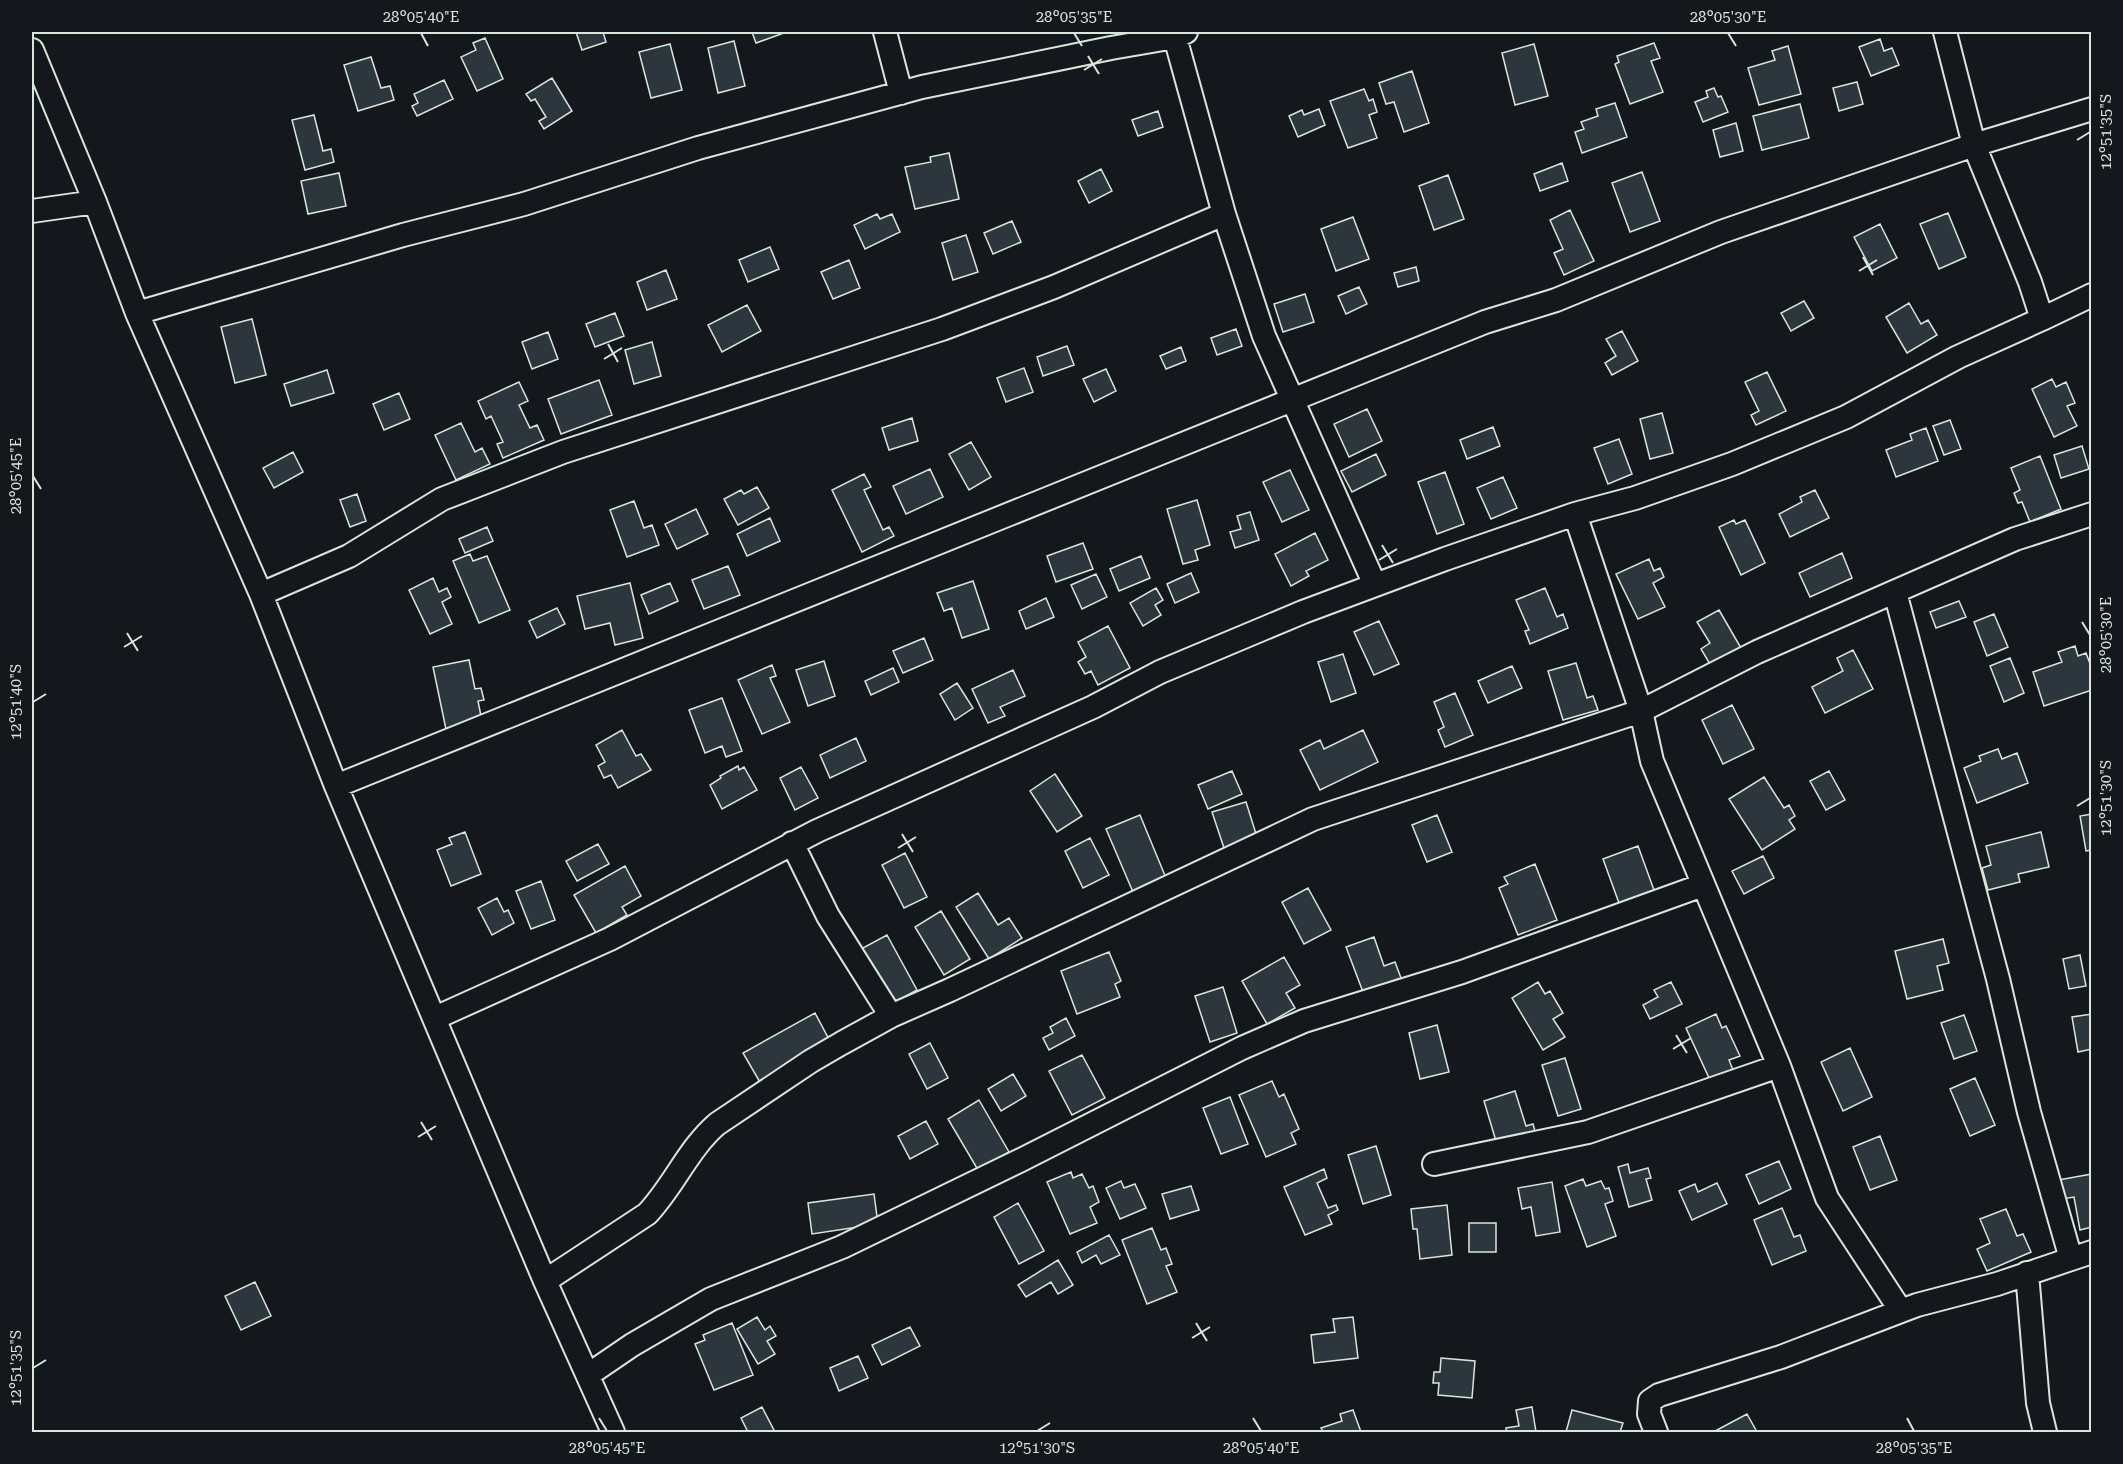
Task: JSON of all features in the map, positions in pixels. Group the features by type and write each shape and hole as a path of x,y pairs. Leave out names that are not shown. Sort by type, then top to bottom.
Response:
{"street":[{"path":"885,32 901,93"},
{"path":"1945,32 1974,145 2030,282 2042,319"},
{"path":"137,313 382,241 524,204 698,148 901,93 1180,34 1224,214 1264,336 1375,585"},
{"path":"32,50 95,202 137,313 261,594 336,786 545,1281 613,1432"},
{"path":"336,786 1485,322 1556,300 1721,232 1974,145 2091,110"},
{"path":"32,211 95,202"},
{"path":"261,594 349,556 442,499 562,452 942,328 1054,287 1224,214"},
{"path":"435,1018 610,939 792,843 1093,707 1160,672 1303,612 1375,585 1575,514 1635,498 1732,464 1836,421 1958,357 2091,295"},
{"path":"1575,514 1641,711 1652,761 1779,1066 1827,1198 1900,1311"},
{"path":"545,1281 647,1214 657,1204 705,1134 717,1124 811,1061 891,1016 1313,819 1641,711 1758,652 2014,539 2091,514"},
{"path":"1656,1432 1649,1414 1650,1401 1659,1395 1781,1357 1917,1305 1997,1284 2081,1255 2029,1112 1998,979 1895,592"},
{"path":"792,843 828,916 891,1016"},
{"path":"588,1375 641,1340 711,1299 852,1242 1019,1161 1242,1048 1304,1021 1462,972 1703,885"},
{"path":"1434,1164 1588,1132 1779,1066"},
{"path":"2027,1273 2038,1403 2045,1432"}],"building":[{"path":"576,32 603,32 606,42 582,50"},
{"path":"752,32 783,32 784,33 756,43"},
{"path":"485,38 503,79 477,91 461,57 476,50 473,43"},
{"path":"1880,39 1884,51 1892,48 1899,65 1871,76 1859,47"},
{"path":"734,41 745,86 718,93 708,48"},
{"path":"1654,43 1660,58 1651,61 1663,92 1630,104 1615,64 1619,62 1617,56"},
{"path":"670,44 682,90 651,98 639,52"},
{"path":"1534,44 1548,96 1515,105 1502,53"},
{"path":"1788,46 1801,94 1759,105 1748,68 1775,60 1772,51"},
{"path":"371,57 381,88 390,86 394,100 358,111 344,65"},
{"path":"1412,71 1429,123 1404,132 1394,102 1386,104 1379,83"},
{"path":"552,78 572,111 544,129 539,121 546,117 535,99 531,101 526,94"},
{"path":"444,80 453,99 417,116 412,106 418,103 414,94"},
{"path":"1857,82 1863,104 1839,111 1833,88"},
{"path":"1714,88 1718,97 1721,96 1728,112 1703,122 1695,102 1708,97 1706,91"},
{"path":"1364,89 1369,101 1373,99 1377,112 1369,115 1377,138 1348,148 1330,101"},
{"path":"1615,103 1627,137 1582,153 1575,132 1584,129 1581,122 1598,116 1596,109"},
{"path":"1800,104 1809,138 1762,150 1753,116"},
{"path":"1319,109 1325,125 1298,137 1289,116 1302,110 1304,115"},
{"path":"1158,111 1163,127 1138,136 1132,120"},
{"path":"314,115 323,151 331,149 334,162 305,170 292,120"},
{"path":"1736,123 1743,151 1720,157 1713,130"},
{"path":"949,153 959,199 915,209 905,167 931,162 930,157"},
{"path":"1562,163 1568,181 1540,191 1534,174"},
{"path":"1101,169 1112,191 1089,203 1078,181"},
{"path":"1642,172 1660,221 1630,232 1612,183"},
{"path":"339,173 346,206 308,214 301,181"},
{"path":"1448,175 1464,219 1434,230 1419,186"},
{"path":"1570,210 1594,261 1564,275 1554,253 1563,249 1550,220"},
{"path":"1948,213 1966,257 1939,269 1920,224"},
{"path":"877,214 880,219 892,214 900,232 865,249 854,225"},
{"path":"1353,217 1369,259 1336,271 1321,229"},
{"path":"1012,221 1021,242 993,254 984,233"},
{"path":"1880,224 1897,258 1872,271 1854,237"},
{"path":"966,235 978,272 953,280 942,243"},
{"path":"770,247 779,269 748,282 739,260"},
{"path":"849,260 860,288 833,299 821,272"},
{"path":"1416,267 1419,281 1398,287 1394,273"},
{"path":"666,270 677,299 647,310 637,282"},
{"path":"1359,287 1367,304 1346,314 1338,296"},
{"path":"1305,294 1314,322 1283,332 1274,304"},
{"path":"1804,301 1814,318 1791,331 1781,313"},
{"path":"1909,303 1921,324 1928,320 1937,335 1907,353 1886,317"},
{"path":"747,305 761,331 722,352 708,325"},
{"path":"615,313 624,336 595,347 586,324"},
{"path":"252,319 266,375 235,383 221,327"},
{"path":"1236,329 1242,346 1217,355 1211,338"},
{"path":"1622,331 1638,361 1612,375 1605,363 1616,356 1606,339"},
{"path":"548,332 558,359 532,369 522,342"},
{"path":"652,342 661,376 634,384 625,350"},
{"path":"1067,346 1074,365 1043,376 1037,357"},
{"path":"1181,347 1186,361 1166,369 1160,356"},
{"path":"1024,368 1033,392 1006,402 997,378"},
{"path":"1106,369 1116,391 1094,402 1083,379"},
{"path":"327,370 334,393 291,406 284,384"},
{"path":"1767,372 1786,411 1756,425 1751,415 1759,411 1745,382"},
{"path":"2052,379 2056,387 2066,382 2075,403 2067,406 2077,426 2054,437 2032,389"},
{"path":"599,380 612,415 561,434 548,399"},
{"path":"519,382 528,401 519,405 530,428 537,425 544,440 503,458 497,444 503,442 491,416 486,419 478,401"},
{"path":"399,393 410,419 384,430 373,404"},
{"path":"1367,409 1382,441 1349,457 1334,424"},
{"path":"1662,413 1673,453 1650,459 1640,419"},
{"path":"912,418 918,441 889,450 882,428"},
{"path":"1950,420 1961,449 1944,455 1933,426"},
{"path":"461,423 475,452 482,448 490,464 456,480 435,435"},
{"path":"1493,427 1500,446 1467,459 1460,440"},
{"path":"1926,428 1938,461 1896,477 1886,450 1912,440 1910,434"},
{"path":"1619,439 1632,474 1608,484 1594,448"},
{"path":"971,442 991,477 969,490 949,454"},
{"path":"2082,446 2089,469 2061,478 2054,455"},
{"path":"293,452 303,472 274,488 263,468"},
{"path":"1376,454 1386,475 1352,492 1341,471"},
{"path":"2040,456 2061,509 2030,522 2022,502 2018,503 2014,493 2020,490 2011,468"},
{"path":"930,469 943,497 906,514 893,486"},
{"path":"1290,470 1309,510 1282,522 1263,482"},
{"path":"1445,472 1464,524 1437,534 1418,482"},
{"path":"864,474 871,487 864,490 883,530 889,527 894,536 862,552 832,490"},
{"path":"1503,477 1517,508 1491,519 1477,488"},
{"path":"757,487 769,508 738,525 724,499 741,490 744,494"},
{"path":"1815,490 1829,518 1790,537 1779,514 1802,502 1800,497"},
{"path":"357,494 366,521 350,527 340,500"},
{"path":"1197,500 1210,545 1195,550 1198,560 1183,564 1167,509"},
{"path":"634,501 644,528 652,525 659,545 627,557 610,510"},
{"path":"696,509 708,534 677,549 665,524"},
{"path":"1250,512 1259,540 1235,548 1230,532 1241,529 1237,516"},
{"path":"770,518 780,541 747,556 737,534"},
{"path":"1734,520 1736,524 1745,520 1765,563 1741,575 1719,527"},
{"path":"487,527 493,541 465,553 459,539"},
{"path":"1315,533 1328,560 1306,571 1309,576 1291,586 1275,554"},
{"path":"1083,543 1093,569 1056,582 1047,556"},
{"path":"1842,553 1852,578 1810,597 1799,573"},
{"path":"470,554 473,561 487,556 510,610 479,623 453,561"},
{"path":"1141,556 1150,578 1119,591 1110,569"},
{"path":"1649,559 1654,571 1660,568 1664,577 1653,583 1665,607 1638,619 1616,574"},
{"path":"728,566 740,595 704,609 692,580"},
{"path":"1191,573 1199,592 1175,603 1167,584"},
{"path":"1096,574 1107,597 1082,609 1071,585"},
{"path":"433,578 439,592 447,588 451,597 442,602 452,624 430,634 409,590"},
{"path":"973,581 989,629 962,638 952,608 944,611 937,593"},
{"path":"630,583 643,638 615,645 610,623 585,629 577,596"},
{"path":"670,583 678,601 649,614 641,595"},
{"path":"1156,588 1163,600 1155,605 1161,615 1143,626 1130,603"},
{"path":"1545,588 1557,617 1563,614 1568,628 1530,644 1525,631 1529,630 1516,600"},
{"path":"1046,598 1054,617 1026,629 1019,611"},
{"path":"1959,601 1966,617 1936,628 1930,612"},
{"path":"557,608 565,624 537,638 529,621"},
{"path":"1719,610 1741,648 1711,666 1701,649 1710,643 1697,622"},
{"path":"1994,614 2008,647 1987,656 1974,622"},
{"path":"1379,621 1399,664 1374,675 1354,632"},
{"path":"1108,626 1130,668 1098,685 1091,671 1085,674 1078,662 1086,657 1078,642"},
{"path":"924,638 933,660 903,673 893,651"},
{"path":"2075,646 2078,656 2086,653 2092,669 2092,690 2044,706 2033,672 2062,662 2058,652"},
{"path":"1853,650 1873,689 1825,713 1812,687 1843,671 1837,658"},
{"path":"1343,654 1356,693 1331,702 1318,662"},
{"path":"2010,658 2024,693 2004,702 1990,666"},
{"path":"469,660 475,689 481,688 484,700 478,701 481,716 470,719 472,728 447,734 433,667"},
{"path":"824,661 835,696 808,706 796,670"},
{"path":"1576,663 1587,698 1593,696 1598,710 1563,720 1548,671"},
{"path":"772,665 776,676 770,678 790,722 762,734 738,680"},
{"path":"1512,666 1522,688 1488,703 1478,681"},
{"path":"893,668 899,682 871,695 865,681"},
{"path":"1013,670 1025,696 1000,707 1005,716 988,723 972,689"},
{"path":"957,683 973,708 955,720 940,694"},
{"path":"1455,693 1473,735 1445,747 1438,730 1444,727 1434,702"},
{"path":"722,698 742,751 726,757 722,746 705,753 689,710"},
{"path":"1732,705 1754,749 1723,764 1702,720"},
{"path":"622,730 636,756 641,754 651,770 618,788 611,775 604,778 598,766 605,762 596,745"},
{"path":"1363,730 1378,762 1320,790 1300,750 1320,740 1324,749"},
{"path":"856,738 866,761 830,778 820,755"},
{"path":"1998,749 2002,759 2017,753 2028,783 1977,803 1964,768 1981,761 1979,756"},
{"path":"738,766 739,770 744,767 757,790 722,809 710,785 721,778 720,776"},
{"path":"801,767 818,798 795,810 780,778"},
{"path":"1232,771 1242,794 1208,809 1198,785"},
{"path":"1829,771 1845,800 1826,810 1810,781"},
{"path":"1055,774 1082,816 1057,832 1030,791"},
{"path":"1764,777 1784,808 1789,805 1795,816 1789,820 1795,829 1762,850 1729,799"},
{"path":"1246,802 1257,837 1224,848 1212,812"},
{"path":"2092,814 2092,850 2086,851 2080,816"},
{"path":"1140,815 1166,878 1133,892 1106,829"},
{"path":"1437,815 1452,852 1427,862 1412,825"},
{"path":"465,832 481,874 451,886 437,850 452,844 449,838"},
{"path":"2041,832 2049,867 2018,874 2020,882 1988,890 1982,868 1991,865 1986,846"},
{"path":"1090,838 1109,875 1083,888 1065,851"},
{"path":"598,844 609,864 577,881 566,861"},
{"path":"1638,846 1654,890 1619,903 1603,859"},
{"path":"905,853 927,897 904,908 882,865"},
{"path":"1763,856 1774,878 1744,894 1732,871"},
{"path":"1535,864 1557,920 1518,935 1499,888 1508,884 1504,877"},
{"path":"625,866 641,896 622,907 627,915 596,933 574,895"},
{"path":"541,881 555,920 531,929 516,891"},
{"path":"1308,888 1331,930 1304,944 1282,902"},
{"path":"978,893 998,925 1009,918 1022,938 989,959 956,907"},
{"path":"497,898 504,912 508,910 514,923 492,935 478,908"},
{"path":"941,911 970,959 944,975 915,927"},
{"path":"887,935 917,990 888,1006 861,949"},
{"path":"1374,937 1384,966 1395,962 1401,978 1363,992 1346,947"},
{"path":"1943,939 1949,963 1937,966 1943,990 1907,999 1895,951"},
{"path":"1109,952 1121,981 1115,984 1120,997 1077,1014 1061,971"},
{"path":"2080,955 2086,986 2069,989 2063,959"},
{"path":"1284,957 1300,985 1286,993 1295,1008 1267,1024 1242,981"},
{"path":"1538,982 1545,994 1550,991 1563,1013 1553,1019 1565,1037 1543,1050 1512,998"},
{"path":"1671,982 1682,1004 1650,1019 1643,1005 1658,997 1654,990"},
{"path":"1223,987 1237,1033 1210,1042 1195,996"},
{"path":"815,1013 832,1045 761,1084 743,1053"},
{"path":"1716,1014 1722,1028 1726,1026 1740,1056 1729,1060 1733,1070 1710,1080 1686,1028"},
{"path":"2092,1014 2092,1049 2078,1052 2072,1017"},
{"path":"1964,1015 1977,1051 1954,1059 1941,1023"},
{"path":"1066,1018 1075,1036 1049,1050 1043,1038 1053,1033 1050,1027"},
{"path":"1437,1025 1449,1072 1420,1079 1409,1033"},
{"path":"930,1043 948,1078 927,1089 909,1054"},
{"path":"1850,1048 1872,1097 1843,1111 1821,1062"},
{"path":"1082,1055 1105,1098 1072,1115 1049,1071"},
{"path":"1565,1058 1581,1109 1558,1116 1542,1065"},
{"path":"1013,1074 1026,1096 1001,1111 988,1089"},
{"path":"1975,1078 1995,1125 1970,1136 1950,1089"},
{"path":"1272,1081 1279,1097 1284,1094 1299,1129 1291,1133 1296,1144 1266,1157 1239,1095"},
{"path":"1515,1091 1526,1126 1533,1124 1539,1146 1501,1158 1484,1101"},
{"path":"1230,1097 1248,1144 1221,1154 1203,1108"},
{"path":"979,1100 1009,1152 978,1170 948,1119"},
{"path":"926,1121 938,1144 910,1159 898,1136"},
{"path":"1880,1136 1897,1180 1870,1190 1853,1147"},
{"path":"1376,1146 1391,1195 1363,1204 1348,1155"},
{"path":"1779,1161 1791,1189 1759,1204 1746,1175"},
{"path":"1628,1164 1630,1173 1648,1168 1651,1178 1646,1179 1652,1200 1629,1207 1618,1167"},
{"path":"1324,1169 1327,1178 1317,1183 1328,1208 1336,1205 1338,1210 1328,1215 1332,1224 1305,1235 1284,1187"},
{"path":"1071,1172 1073,1178 1082,1174 1089,1188 1093,1186 1099,1202 1090,1207 1097,1223 1070,1234 1047,1182"},
{"path":"2092,1174 2092,1227 2080,1230 2074,1197 2062,1199 2058,1180"},
{"path":"1583,1179 1586,1186 1601,1181 1605,1189 1609,1188 1613,1201 1605,1204 1616,1236 1587,1247 1565,1186"},
{"path":"1121,1181 1124,1188 1135,1184 1146,1208 1120,1219 1106,1188"},
{"path":"1552,1182 1560,1232 1536,1236 1531,1207 1522,1209 1518,1188"},
{"path":"1717,1183 1727,1204 1692,1220 1679,1191 1695,1184 1698,1192"},
{"path":"1191,1186 1199,1210 1170,1219 1162,1194"},
{"path":"874,1194 878,1224 812,1234 808,1203"},
{"path":"1018,1203 1044,1251 1019,1264 994,1217"},
{"path":"1447,1205 1452,1255 1420,1259 1417,1229 1413,1229 1411,1209"},
{"path":"1782,1208 1794,1237 1800,1235 1806,1251 1772,1265 1754,1220"},
{"path":"2006,1209 2017,1236 2023,1234 2031,1252 1987,1271 1977,1249 1990,1243 1980,1219"},
{"path":"1469,1223 1496,1223 1496,1252 1469,1252"},
{"path":"1152,1228 1161,1250 1166,1248 1172,1264 1166,1266 1177,1292 1147,1304 1122,1240"},
{"path":"1109,1235 1120,1255 1101,1264 1096,1255 1082,1263 1077,1252"},
{"path":"1058,1260 1073,1285 1058,1294 1051,1282 1026,1297 1018,1285"},
{"path":"255,1282 271,1316 241,1330 225,1296"},
{"path":"757,1317 765,1330 770,1326 776,1336 767,1341 775,1354 758,1364 737,1329"},
{"path":"1353,1317 1358,1358 1314,1363 1311,1335 1335,1332 1333,1319"},
{"path":"732,1323 753,1375 714,1390 695,1344 705,1340 703,1335"},
{"path":"910,1327 920,1346 882,1365 872,1345"},
{"path":"858,1356 868,1378 839,1391 830,1368"},
{"path":"1441,1358 1475,1361 1472,1398 1438,1395 1439,1383 1433,1383 1434,1372 1440,1372"},
{"path":"762,1407 775,1432 748,1432 741,1418"},
{"path":"1532,1407 1536,1432 1506,1432 1506,1428 1519,1426 1516,1410"},
{"path":"1353,1410 1361,1432 1323,1432 1321,1428 1342,1421 1340,1414"},
{"path":"1572,1410 1623,1423 1620,1432 1566,1432"},
{"path":"1747,1414 1757,1432 1719,1432 1717,1430"}]}
